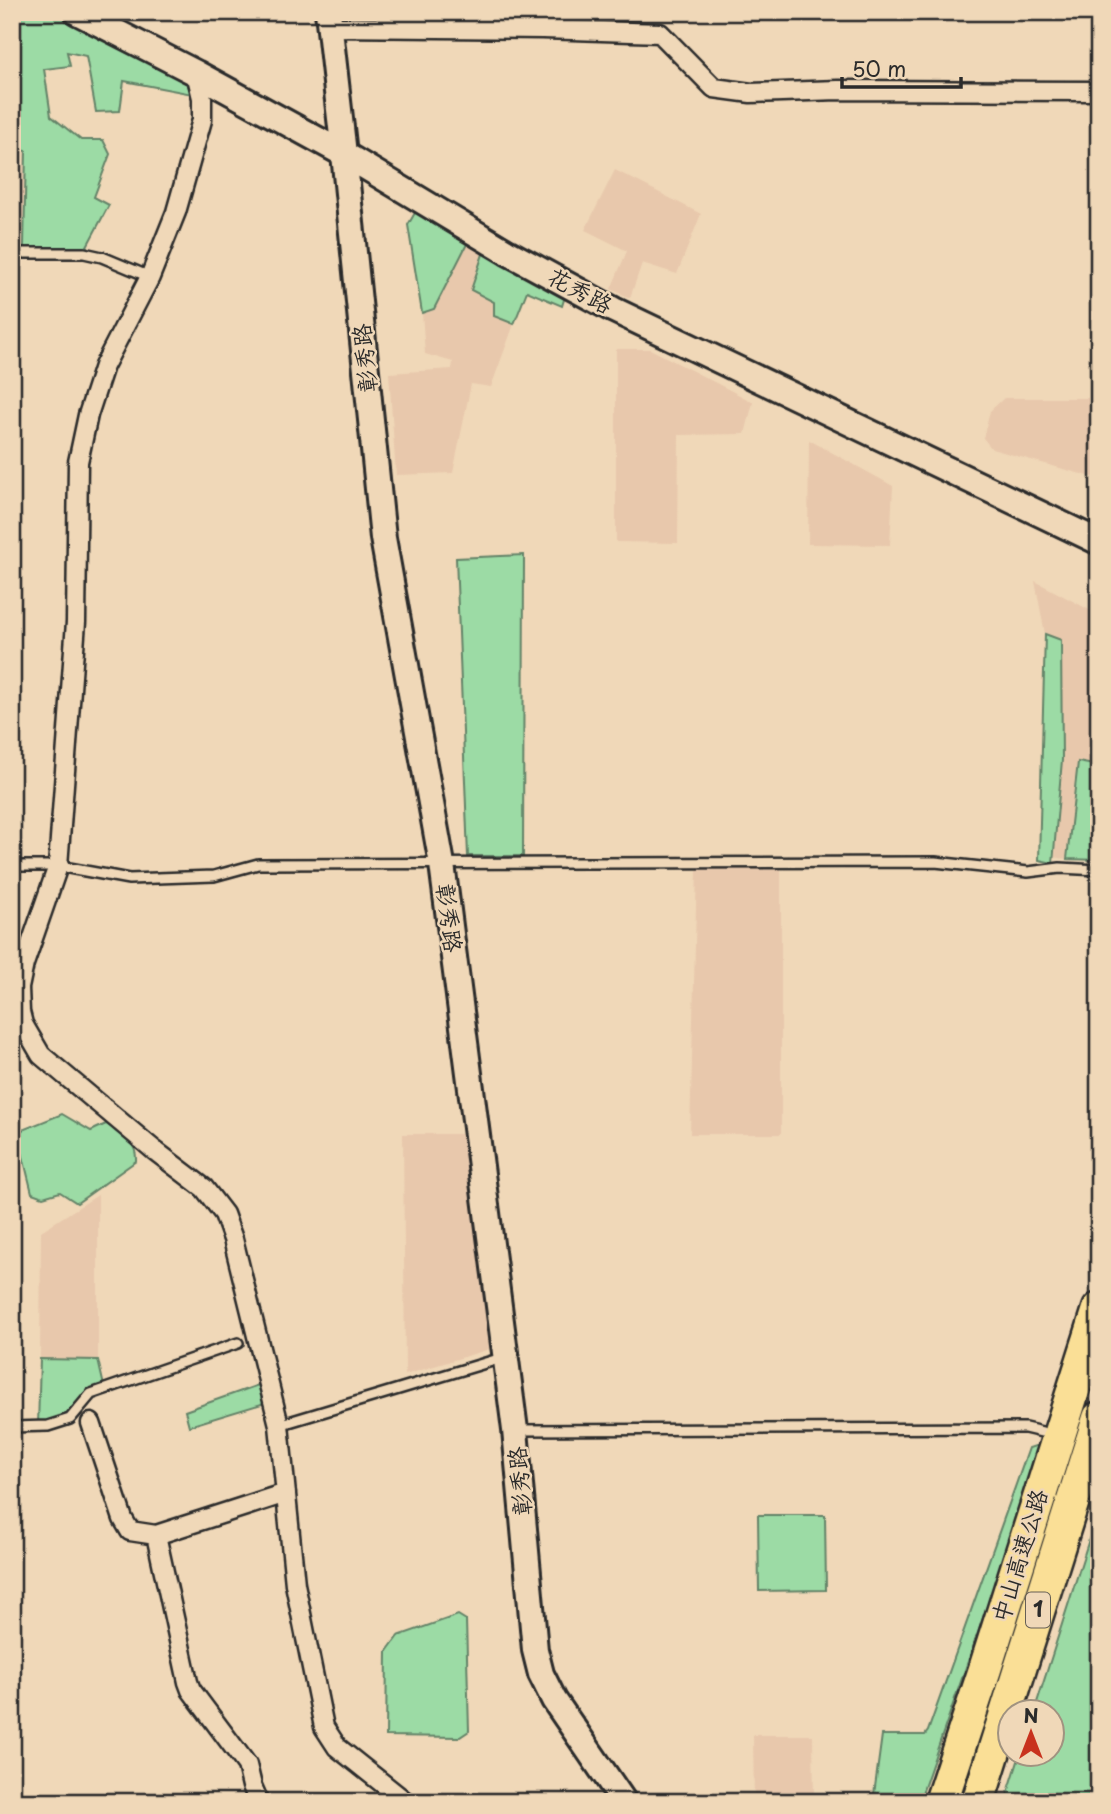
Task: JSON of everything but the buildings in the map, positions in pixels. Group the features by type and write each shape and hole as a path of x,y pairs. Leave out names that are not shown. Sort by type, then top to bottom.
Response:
{"highway":[{"name":"中山高速公路","path":"941,1802 1099,1309"},
{"name":"中山高速公路","path":"978,1802 1099,1418"}],"street":[{"name":"花秀路","path":"77,12 344,154 507,252 614,310 1099,542"},
{"path":"328,20 660,33 714,88 751,93 838,90 1096,91"},
{"name":"彰秀路","path":"328,20 383,538 442,864 515,1430 535,1650 541,1674 554,1700 624,1802"},
{"path":"196,73 202,98 202,120 176,212 150,277 104,366 88,415 78,462 76,622 58,866 21,976 19,1000 23,1024 33,1045 50,1064 204,1188 219,1208 233,1239 279,1424 295,1584 324,1727 337,1747 405,1802"},
{"path":"91,1423 123,1519 130,1531 156,1535 286,1493"},
{"path":"156,1535 191,1690 247,1765 252,1786 260,1802"}],"lane":[{"path":"12,253 84,253 102,257 150,277"},
{"path":"12,866 58,866 129,879 214,876 258,864 935,862 1028,872 1099,870"},
{"path":"12,1427 48,1426 70,1419 91,1394 238,1343"},
{"path":"279,1424 505,1357"},
{"path":"515,1430 1025,1428 1042,1432"}],"shaded area":[{"path":"12,148 26,150 24,247 12,247"},
{"path":"615,170 701,214 677,274 642,263 630,298 611,289 627,251 585,230"},
{"path":"469,240 485,248 495,302 494,316 514,324 491,387 471,384 453,473 396,475 389,373 452,369 453,362 425,354 422,313 434,309"},
{"path":"616,349 650,349 753,402 745,434 679,435 678,543 616,542"},
{"path":"1004,398 1099,398 1099,479 992,449 983,438 990,411"},
{"path":"809,440 893,486 890,545 808,544"},
{"path":"1035,581 1099,615 1099,766 1078,763 1067,859 1052,857 1062,760 1061,640 1045,634"},
{"path":"697,869 781,869 781,1134 690,1134"},
{"path":"403,1134 467,1134 493,1348 405,1375"},
{"path":"98,1195 98,1360 40,1359 41,1231"},
{"path":"753,1735 813,1735 814,1802 754,1802"}],"green space":[{"path":"12,12 71,12 183,76 192,94 124,81 120,111 96,112 86,56 67,52 70,66 44,69 51,116 81,140 103,140 110,154 94,197 109,205 86,248 24,247 26,151 12,148"},
{"path":"416,211 469,240 434,309 422,313 408,225"},
{"path":"485,248 567,290 562,306 527,291 514,324 494,316 494,302 471,290"},
{"path":"524,555 523,856 468,856 456,558"},
{"path":"1045,634 1061,640 1062,760 1053,863 1039,860"},
{"path":"1078,762 1099,766 1099,860 1067,859"},
{"path":"62,1114 91,1131 106,1124 127,1138 136,1154 136,1161 77,1203 60,1192 43,1197 32,1193 17,1132"},
{"path":"40,1359 98,1360 104,1386 84,1393 66,1423 38,1426"},
{"path":"261,1384 265,1403 189,1426 185,1411"},
{"path":"1044,1443 919,1802 873,1802 882,1735 925,1735 928,1731 1029,1448"},
{"path":"1099,1508 1099,1792 1090,1795 1088,1802 1005,1802 1016,1769 1066,1769 1066,1699 1038,1699"},
{"path":"758,1515 825,1515 826,1590 759,1591"},
{"path":"458,1615 466,1620 469,1731 460,1737 386,1736 387,1651 398,1636"}]}
